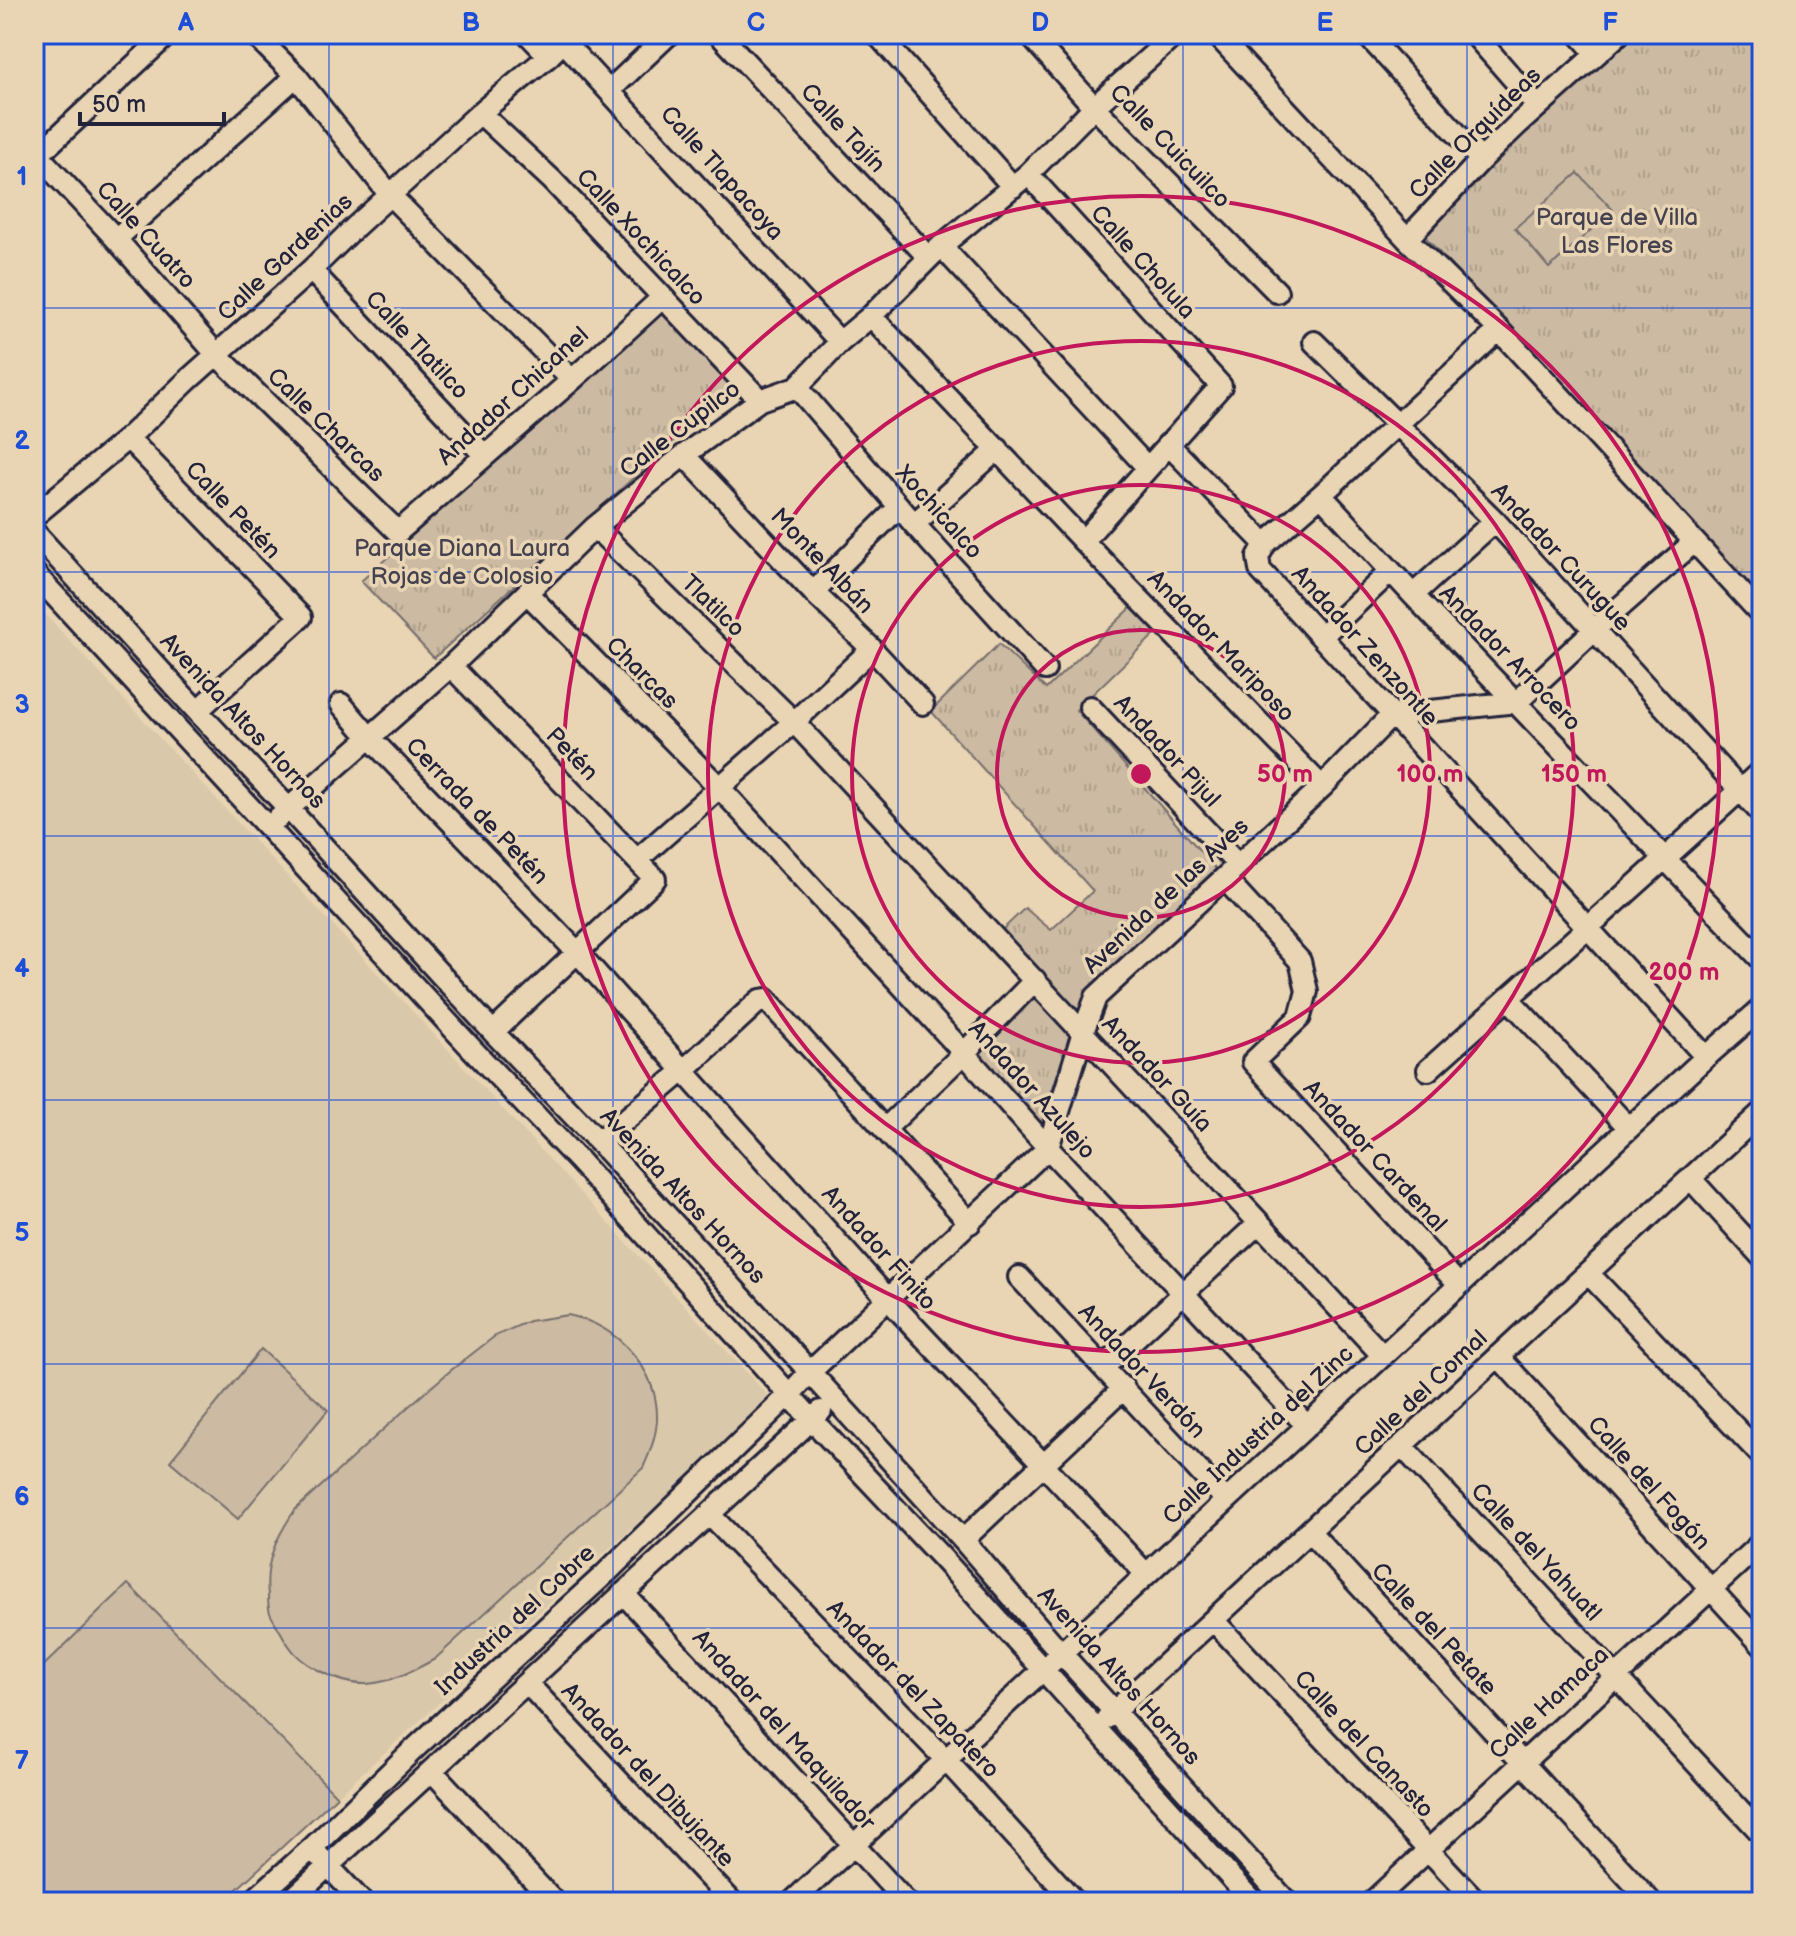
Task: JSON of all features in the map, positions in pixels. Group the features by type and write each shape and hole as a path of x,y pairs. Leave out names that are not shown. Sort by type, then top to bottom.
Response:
{"street":[{"path":"36,153 168,34"},
{"path":"254,34 296,76 390,195 572,380"},
{"name":"Calle Tlapacoya","path":"528,34 561,43 610,90 840,342"},
{"path":"610,90 669,34"},
{"name":"Calle Tajín","path":"719,34 1147,467"},
{"name":"Calle Cholula","path":"877,34 1221,386 1168,444"},
{"name":"Calle Cuicuilco","path":"1029,34 1094,107 1277,292"},
{"name":"Calle Cupilco","path":"268,827 451,666 595,527 684,455 760,400 797,387 935,252 1021,180 1094,107 1176,34"},
{"path":"1216,34 1407,239 1499,330 1762,615"},
{"path":"1366,34 1481,160"},
{"path":"1474,34 1537,106"},
{"path":"1579,34 1596,53"},
{"name":"Calle Orquídeas","path":"1407,239 1481,160 1619,34"},
{"name":"Calle Gardenias","path":"34,516 128,438 390,195 561,43"},
{"path":"116,239 296,76"},
{"name":"Calle Xochicalco","path":"480,113 552,180 760,400"},
{"name":"Calle Cuatro","path":"36,153 217,355"},
{"name":"Calle Tlatilco","path":"311,270 485,456"},
{"name":"Andador Chicanel","path":"398,532 662,298"},
{"path":"871,316 1083,541 1168,444 1265,544 1499,330"},
{"name":"Andador Curugue","path":"1314,342 1495,521 1762,814"},
{"name":"Calle Charcas","path":"217,355 398,532"},
{"name":"Xochicalco","path":"797,387 899,507 1045,669"},
{"name":"Calle Petén","path":"128,438 301,617 197,711"},
{"path":"914,524 998,449"},
{"name":"Monte Albán","path":"684,455 923,704"},
{"name":"Andador Arrocero","path":"1321,495 1762,960"},
{"path":"813,592 899,507"},
{"path":"1413,595 1495,521"},
{"name":"Tlatilco","path":"595,527 794,722"},
{"name":"Avenida Altos Hornos","path":"34,532 810,1372 1287,1902"},
{"name":"Andador Mariposo","path":"1083,541 1322,787"},
{"path":"1392,715 1517,702 1694,542"},
{"name":"Andador Zenzontle","path":"1265,544 1258,557 1260,570 1706,1057"},
{"path":"1322,636 1391,571"},
{"path":"34,573 579,1161 1253,1902"},
{"name":"Charcas","path":"527,593 720,788"},
{"path":"637,860 872,649"},
{"name":"Petén","path":"451,666 655,879 578,953"},
{"name":"Cerrada de Petén","path":"341,704 370,738 578,953"},
{"name":"Andador Pijul","path":"1090,707 1231,872 1300,961 1307,991 1300,1017 1253,1062"},
{"name":"Avenida de las Aves","path":"810,1372 1048,1148 1096,997 1322,787 1392,715"},
{"name":"Andador Guía","path":"794,722 1383,1356"},
{"path":"1428,1070 1762,770"},
{"name":"Andador Azulejo","path":"720,788 1307,1426"},
{"path":"493,1032 578,953"},
{"name":"Andador Finito","path":"578,953 888,1299 1146,1574"},
{"path":"885,1129 1035,980"},
{"path":"1508,998 1629,1128"},
{"path":"599,1142 760,1000 766,999 970,1223"},
{"name":"Calle Industria del Zinc","path":"792,1902 1762,1008"},
{"name":"Andador Cardenal","path":"1253,1062 1459,1285"},
{"name":"Calle del Comal","path":"1096,1728 1762,1112"},
{"path":"1690,1178 1762,1257"},
{"path":"1104,1367 1259,1223"},
{"path":"1588,1273 1762,1456"},
{"name":"Andador Verdón","path":"1019,1277 1226,1500"},
{"name":"Calle del Fogón","path":"1498,1356 1762,1645"},
{"name":"Industria del Cobre","path":"252,1902 606,1573 810,1372"},
{"path":"963,1540 1124,1388"},
{"path":"289,1902 834,1399"},
{"name":"Calle del Yahuatl","path":"1402,1446 1762,1834"},
{"name":"Andador del Zapatero","path":"710,1515 946,1760 1075,1902"},
{"name":"Calle del Petate","path":"1310,1532 1651,1902"},
{"name":"Calle Hamaca","path":"1372,1902 1762,1542"},
{"name":"Andador del Maquilador","path":"623,1593 906,1902"},
{"name":"Calle del Canasto","path":"1214,1621 1477,1902"},
{"name":"Andador del Dibujante","path":"527,1683 732,1902"},
{"path":"432,1771 554,1902"},
{"path":"312,1848 362,1902"}],"shaded area":[{"path":"34,602 772,1400 223,1902 34,1902"}],"green space":[{"name":"Parque de Villa Las Flores","path":"1619,34 1762,34 1762,609 1420,231"},
{"path":"1578,173 1613,210 1549,268 1515,228"},
{"name":"Parque Diana Laura Rojas de Colosio","path":"663,312 734,387 434,658 361,581"},
{"path":"1132,607 1157,632 1076,710 1217,870 1090,988 1078,1014 1041,1123 965,1039 1034,968 1001,931 1025,908 1051,930 1093,891 931,711 999,644 1046,689"},
{"path":"568,1315 603,1328 632,1352 643,1367 656,1402 657,1421 643,1468 435,1659 394,1678 367,1684 343,1681 306,1663 287,1643 268,1604 270,1560 277,1540 295,1510 408,1407 495,1336 529,1321"},
{"path":"261,1349 328,1410 238,1519 170,1461"},
{"path":"128,1584 337,1796 223,1902 34,1902 34,1675"}]}
